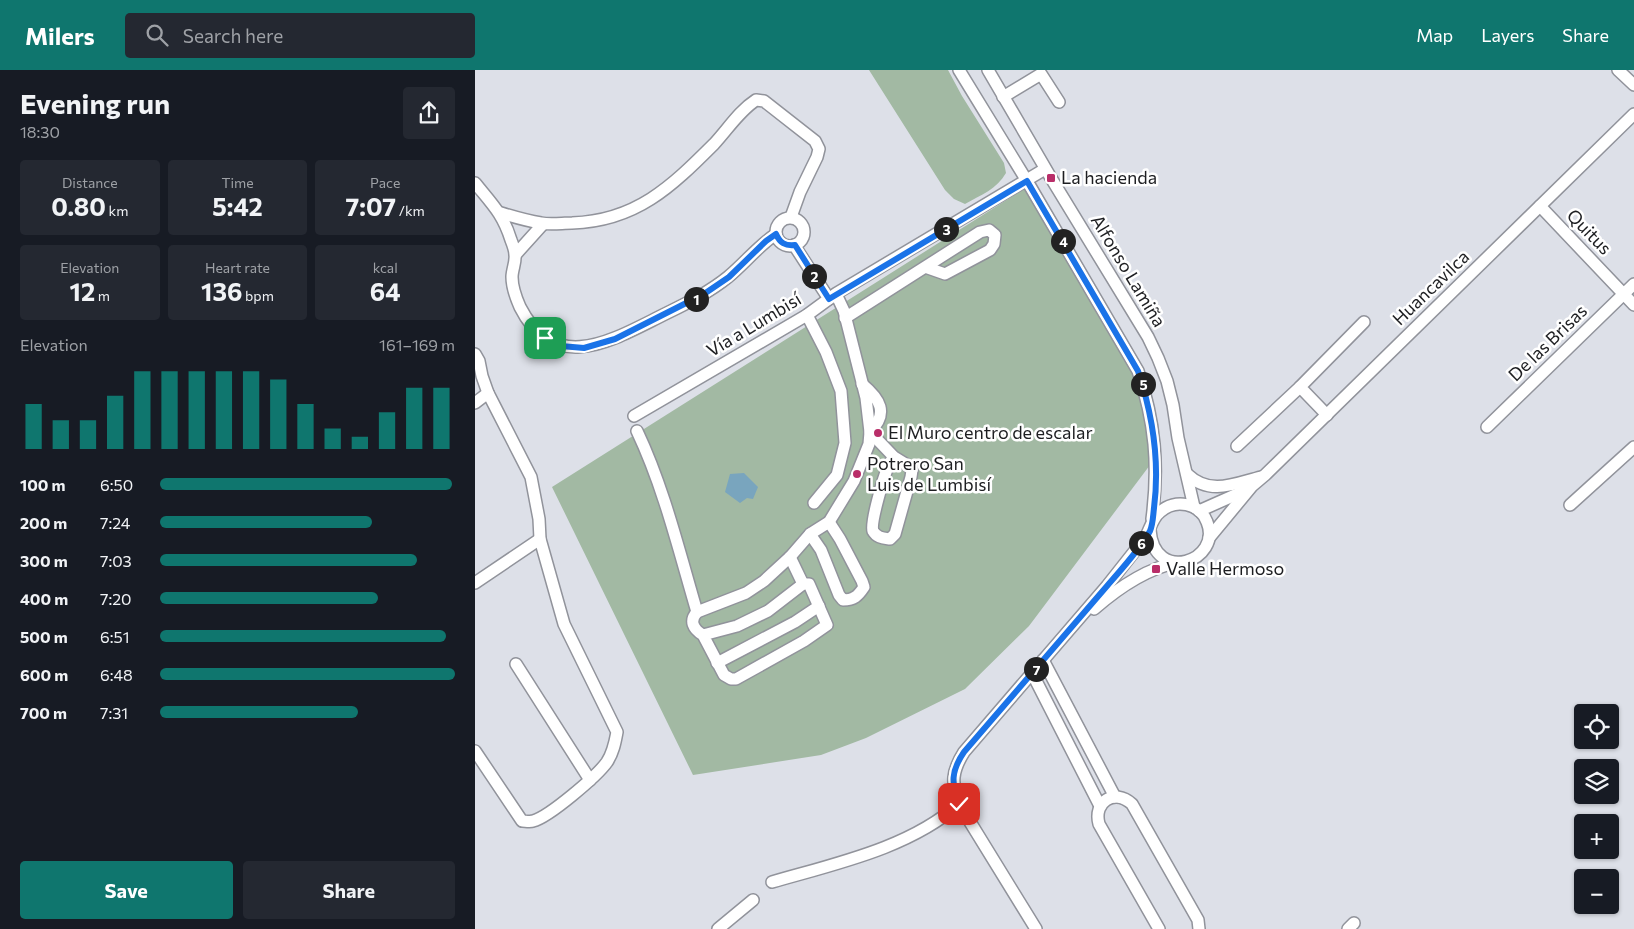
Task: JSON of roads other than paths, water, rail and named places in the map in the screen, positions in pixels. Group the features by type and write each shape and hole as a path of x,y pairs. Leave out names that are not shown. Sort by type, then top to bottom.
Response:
{"street":[{"path":"959,70 1027,181 1138,371 1148,400 1155,446 1155,498 1151,541 1156,552 1165,559 1175,563"},
{"name":"Alfonso Lamiña","path":"987,70 1148,337 1167,382 1178,438 1197,509"},
{"path":"1618,70 1634,86"},
{"path":"1003,97 1040,72 1059,102"},
{"path":"501,213 543,224 578,223 607,219 631,211 657,196 685,173 749,105 756,100 764,101 815,141 819,149 791,217"},
{"name":"Huancavilca","path":"1197,509 1238,494 1265,476 1634,114"},
{"name":"Vía a Lumbisí","path":"634,416 807,315 833,297 1045,169"},
{"path":"475,184 501,213 515,254 512,277 514,292 520,307 530,323 545,338 561,346 584,348 615,339 704,294 729,277 766,241 776,234"},
{"name":"Quitus","path":"1540,206 1634,305"},
{"path":"791,217 797,219 802,224 804,236 800,242 788,246 778,240 776,234 777,226 783,220 791,217"},
{"path":"515,254 543,224"},
{"path":"845,318 925,267 980,232 989,230 995,235 994,244 990,250 945,274 925,267"},
{"path":"703,635 737,626 768,611 803,584 809,584 827,625 795,646 736,679 731,679 724,675 703,635 696,631 693,626 694,616 697,612 746,593 764,581 790,557 810,534 829,522 854,481 869,444 866,398 845,318 833,297 795,245"},
{"name":"De las Brisas","path":"1487,427 1634,284"},
{"path":"807,315 826,352 841,391 845,443 837,475 814,503"},
{"path":"1237,446 1300,387 1364,322"},
{"path":"475,354 479,361 488,393 531,477 539,519 540,539 564,624 617,732 613,750 606,763 590,780 533,822 522,821 475,751"},
{"path":"1300,387 1327,415"},
{"path":"475,402 488,393"},
{"path":"637,431 650,458 697,612"},
{"path":"869,432 894,457 907,465 911,470 911,477 895,534 890,539 877,536 873,531 873,519 888,466 894,457"},
{"path":"1570,505 1634,447"},
{"path":"1187,474 1197,484 1208,487 1227,486 1265,476"},
{"name":"Huancavilca","path":"1209,538 1252,486"},
{"path":"1036,929 959,804 953,789 956,764 964,752 1107,586 1151,526 1159,512 1170,505 1182,504 1197,509 1208,523 1209,538 1205,548 1197,557 1187,562 1175,563 1156,569 1121,588 1060,641"},
{"path":"810,534 821,550 839,595 843,600 851,600 859,595 864,587 862,581 829,522"},
{"path":"475,583 540,539"},
{"path":"790,557 803,584"},
{"path":"717,663 795,622 819,606"},
{"path":"1043,660 1115,796"},
{"path":"516,664 590,780"},
{"path":"1032,673 1100,806"},
{"path":"1159,929 1099,824 1098,812 1100,806 1104,801 1115,796 1121,797 1132,804 1198,920 1199,929"},
{"path":"772,882 875,852 930,826 945,817 959,804"},
{"path":"717,929 753,900"}],"water":[{"path":"744,473 758,487 753,499 747,498 740,503 725,492 730,474"}],"place":[{"name":"La hacienda","path":"1051,178"},
{"name":"El Muro centro de escalar","path":"878,433"},
{"name":"Potrero San Luis de Lumbisí","path":"857,474"},
{"name":"Valle Hermoso","path":"1156,569"}]}
